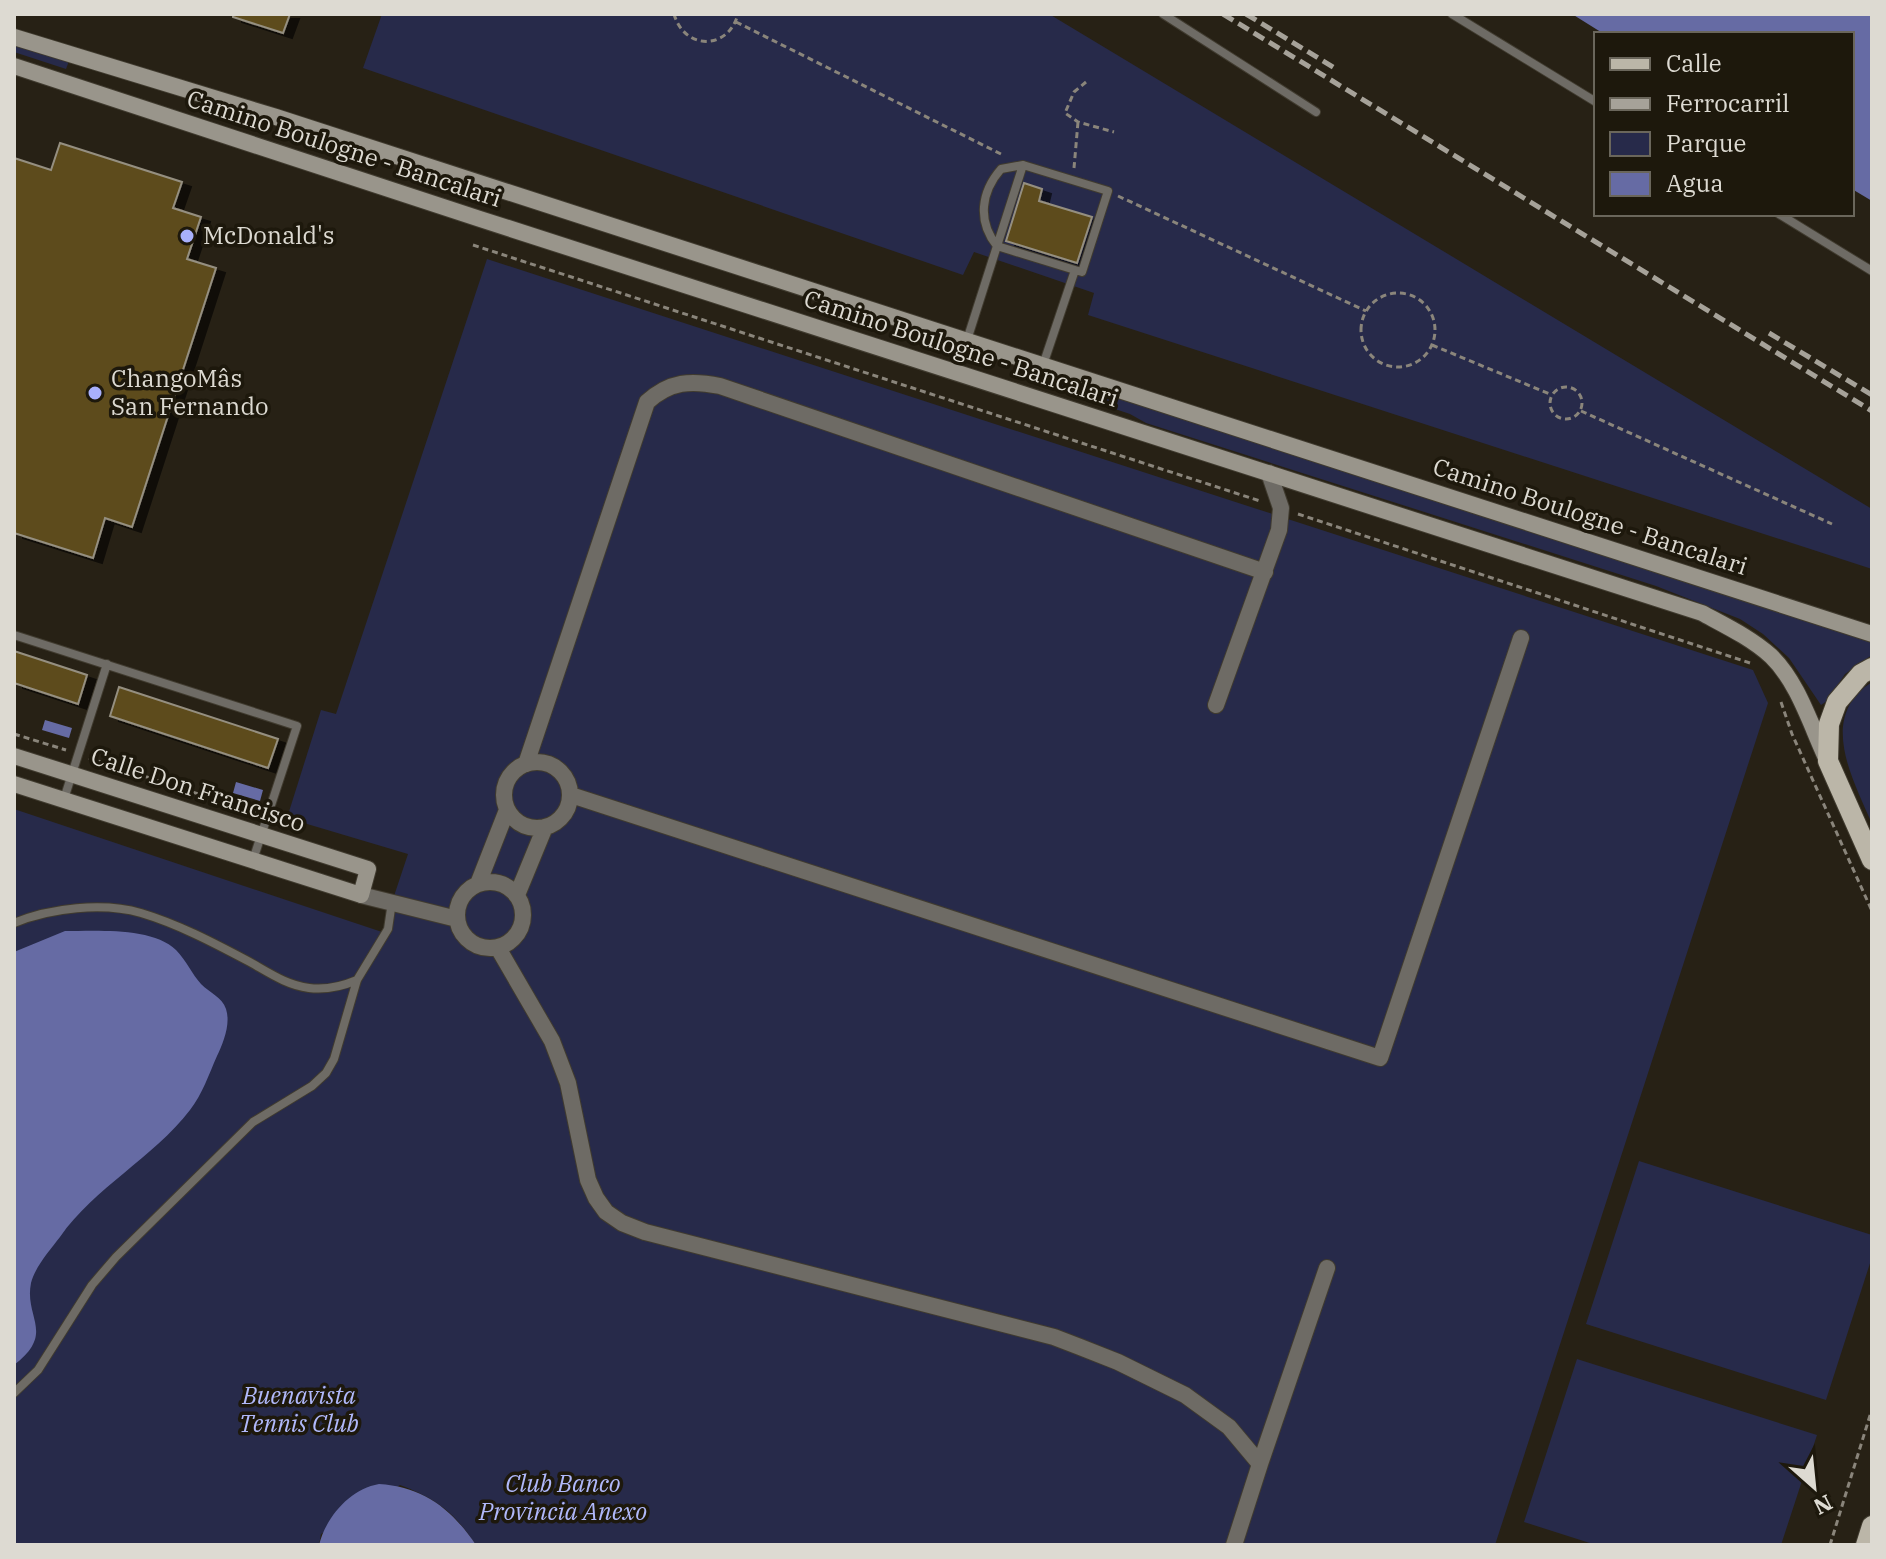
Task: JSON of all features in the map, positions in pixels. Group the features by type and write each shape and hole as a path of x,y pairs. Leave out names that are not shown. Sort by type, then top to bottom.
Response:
{"main road":[{"name":"Camino Boulogne - Bancalari","path":"14,37 276,117 1872,634"},
{"name":"Camino Boulogne - Bancalari","path":"14,66 1702,613 1745,637 1771,657 1787,676 1828,761"},
{"path":"1872,668 1861,674 1837,702 1829,724 1828,761 1872,860"},
{"name":"Calle Don Francisco","path":"14,756 368,869 361,895 14,784"},
{"path":"1866,1545 1872,1526"}],"street":[{"path":"526,764 647,402 679,382 697,381 720,386 1265,572"},
{"path":"1216,705 1279,530 1281,508 1269,473"},
{"path":"571,795 1380,1058 1521,638"},
{"path":"536,762 557,768 569,785 571,795 564,815 545,827 523,826 507,810 504,799 509,778 526,764 536,762"},
{"path":"478,884 499,883 517,895 522,905 521,926 508,943 498,948 476,946 460,930 457,908 461,898 478,884 507,810"},
{"path":"517,895 545,827"},
{"path":"361,895 457,919"},
{"path":"498,948 552,1041 568,1083 588,1180 606,1212 622,1223 645,1232 1039,1333 1080,1347 1185,1395 1229,1427 1260,1464"},
{"path":"1234,1545 1327,1268"}],"lane":[{"path":"1163,14 1316,112"},
{"path":"1452,14 1594,101"},
{"path":"967,341 1023,165"},
{"path":"1023,165 1108,191 1082,272 997,246 987,227 983,208 986,192 1001,169 1023,165"},
{"path":"1782,216 1872,271"},
{"path":"1043,366 1075,270"},
{"path":"14,635 297,726 253,860"},
{"path":"64,800 107,664"},
{"path":"14,1393 38,1370 92,1285 116,1257 253,1122 312,1086 326,1073 334,1059 357,980 388,929 393,902"},
{"path":"14,923 38,914 66,909 121,909 171,924 287,983 312,989 357,980"}],"path":[{"path":"674,14 682,32 701,41 721,38 736,22 738,14"},
{"path":"736,22 1023,165"},
{"path":"1086,82 1074,92 1065,113 1078,122 1114,132"},
{"path":"1073,180 1078,122"},
{"path":"1108,191 1366,311"},
{"path":"473,245 1747,661 1761,669"},
{"path":"1410,294 1429,309 1435,333 1432,345 1425,356 1413,364 1392,367 1380,363 1371,355 1361,334 1366,311 1385,295 1410,294"},
{"path":"1432,345 1552,395"},
{"path":"1562,388 1573,388 1580,396 1581,411 1572,418 1557,417 1550,404 1552,395 1562,388"},
{"path":"1581,411 1832,524"},
{"path":"1781,701 1792,734 1872,911"},
{"path":"14,734 268,816"},
{"path":"1830,1545 1872,1409"}],"green space":[{"path":"382,14 1049,14 1872,509 1872,569 1088,315 1094,293 974,252 963,275 363,68"},
{"path":"14,44 69,61 66,69 14,52"},
{"path":"487,259 1753,670 1768,703 1495,1545 476,1545 444,1508 400,1485 321,1534 319,1545 14,1545 14,809 382,932 408,854 287,818 321,710 336,714"},
{"path":"1048,379 1057,379 1872,639 1872,655 1845,674 1821,705 1789,658 1763,634 1740,619 1656,586 1146,423 1130,414 1049,387"},
{"path":"1872,682 1872,824 1849,769 1843,730 1846,713 1855,696"},
{"path":"1639,1161 1872,1235 1872,1257 1826,1400 1586,1324"},
{"path":"1577,1359 1817,1435 1781,1545 1596,1545 1524,1522"}],"water":[{"path":"1572,14 1872,14 1872,201 1854,190 1854,32 1601,32"},
{"path":"45,720 72,728 69,738 42,730"},
{"path":"236,782 263,790 260,801 233,793"},
{"path":"65,931 124,932 153,937 166,943 180,954 201,984 222,1001 226,1009 227,1027 205,1084 190,1110 159,1143 74,1219 39,1265 31,1283 30,1295 36,1334 27,1354 14,1365 14,952"},
{"path":"379,1484 409,1490 435,1502 456,1520 476,1545 319,1545 327,1524 341,1506 358,1492"}],"building":[{"path":"233,14 290,14 283,33 233,17"},
{"name":"ChangoMâs San Fernando","path":"60,143 182,182 173,208 201,217 187,259 216,268 132,527 105,518 93,558 14,533 14,158 51,170"},
{"path":"1024,183 1042,189 1039,201 1092,217 1077,263 1006,241"},
{"path":"14,651 87,675 78,704 14,683"},
{"path":"119,687 278,739 268,768 110,716"}],"railway":[{"path":"1223,14 1872,411"},
{"path":"1246,14 1338,70"},
{"path":"1769,333 1872,395"}],"place":[{"name":"McDonald's","path":"187,236"},
{"name":"ChangoMâs San Fernando","path":"95,393"}],"park label":[{"name":"Buenavista Tennis Club","path":"299,1410"},
{"name":"Club Banco Provincia Anexo","path":"563,1498"}]}
